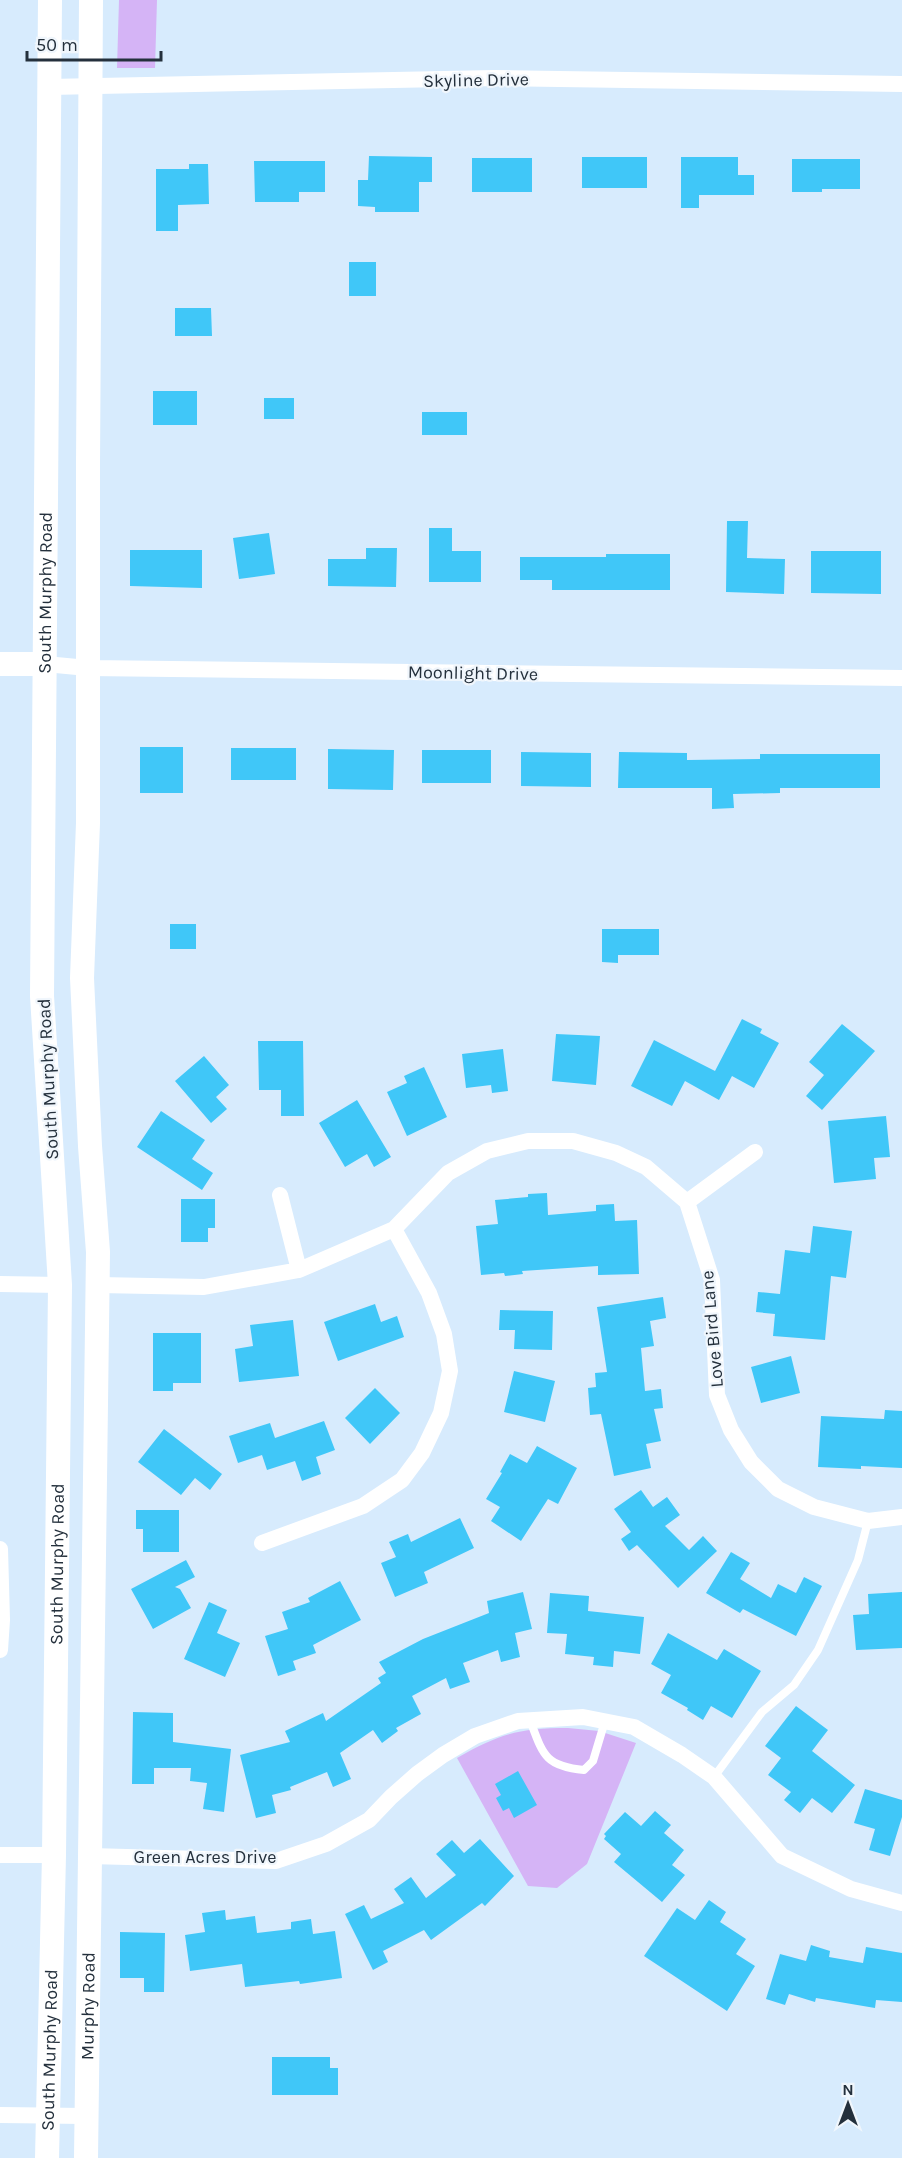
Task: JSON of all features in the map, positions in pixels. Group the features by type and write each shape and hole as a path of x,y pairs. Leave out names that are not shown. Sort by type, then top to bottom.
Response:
{"main road":[{"name":"South Murphy Road","path":"47,2158 54,1855 60,1285 42,996 50,0"},
{"name":"South Murphy Road","path":"90,1856 98,1252 90,1146 82,978 88,824 91,0"},
{"path":"0,664 45,664"},
{"path":"60,1285 98,1285"},
{"path":"54,1855 90,1856"},
{"name":"Murphy Road","path":"86,2158 90,1856"}],"street":[{"name":"Skyline Drive","path":"49,87 495,78 902,84"},
{"name":"Moonlight Drive","path":"45,664 88,668 902,678"},
{"path":"98,1285 204,1287 299,1270 394,1229 448,1173 487,1151 528,1141 573,1141 616,1153 646,1167 687,1202 755,1152"},
{"path":"280,1195 299,1270"},
{"name":"Love Bird Lane","path":"687,1202 712,1280 717,1395 731,1430 751,1462 778,1489 814,1508 867,1521 902,1517"},
{"path":"261,1542 363,1506 402,1480 422,1453 441,1413 450,1371 444,1334 429,1293 394,1229"},
{"path":"0,1284 60,1285"},
{"path":"0,1550 2,1620 0,1650"},
{"name":"Green Acres Drive","path":"90,1856 276,1861 326,1844 369,1820 417,1774 475,1736 518,1721 583,1717 634,1727 682,1755 714,1778 782,1856 852,1889 902,1903"},
{"path":"0,1855 54,1855"},
{"path":"0,2115 86,2116"}],"lane":[{"path":"714,1778 762,1712 794,1685 818,1650 858,1560 867,1521"},
{"path":"530,1720 539,1745 548,1759 563,1768 584,1770 593,1761 605,1721"}],"shaded area":[{"path":"119,0 157,0 155,68 117,68"},
{"path":"568,1728 599,1731 636,1743 587,1864 557,1888 528,1886 457,1758 485,1743 510,1734 536,1729"}],"building":[{"path":"369,156 432,157 432,182 419,182 419,212 375,212 375,207 358,206 358,180 368,180"},
{"path":"582,157 647,157 647,188 582,188"},
{"path":"681,157 738,157 738,175 754,175 754,195 699,195 699,208 681,208"},
{"path":"472,158 532,158 532,192 472,192"},
{"path":"792,159 860,159 860,189 792,192"},
{"path":"254,161 325,161 325,192 299,192 299,202 255,202"},
{"path":"189,164 208,164 209,204 178,205 178,231 156,231 156,169 189,169"},
{"path":"349,262 376,262 376,296 349,296"},
{"path":"175,308 211,308 212,336 175,336"},
{"path":"153,391 197,391 197,425 153,425"},
{"path":"264,398 294,398 294,419 264,419"},
{"path":"422,412 467,412 467,435 422,435"},
{"path":"727,521 748,521 747,558 785,559 784,594 726,592"},
{"path":"429,528 452,528 452,551 481,551 481,582 429,582"},
{"path":"269,533 275,574 239,579 233,538"},
{"path":"366,548 397,548 396,587 328,586 328,559 366,559"},
{"path":"130,550 202,550 202,588 130,586"},
{"path":"811,551 881,551 881,594 811,593"},
{"path":"606,554 670,554 670,590 552,590 552,580 520,580 520,557 606,557"},
{"path":"140,747 183,747 183,793 140,793"},
{"path":"231,748 296,748 296,780 231,780"},
{"path":"328,749 394,750 393,790 328,789"},
{"path":"422,750 491,750 491,783 422,783"},
{"path":"521,752 591,753 591,787 521,786"},
{"path":"619,752 687,753 687,760 760,759 760,754 880,754 880,788 780,788 780,793 733,794 734,808 712,809 712,788 618,788"},
{"path":"170,924 196,924 196,949 170,949"},
{"path":"602,929 659,929 659,955 618,955 618,963 602,962"},
{"path":"742,1019 762,1029 760,1033 779,1043 754,1088 732,1076 719,1100 685,1081 672,1106 631,1086 654,1040 715,1071"},
{"path":"842,1024 875,1051 822,1110 806,1096 824,1075 809,1062"},
{"path":"556,1034 600,1036 596,1085 552,1081"},
{"path":"258,1041 303,1041 304,1116 281,1116 281,1090 259,1090"},
{"path":"503,1049 508,1091 492,1093 491,1085 466,1088 462,1054"},
{"path":"204,1056 229,1085 216,1097 227,1109 211,1123 175,1081"},
{"path":"424,1067 447,1117 407,1136 387,1092 407,1083 404,1076"},
{"path":"357,1100 391,1157 374,1167 367,1154 345,1167 319,1123"},
{"path":"161,1111 205,1140 192,1159 213,1173 202,1190 137,1147"},
{"path":"886,1116 890,1157 874,1158 876,1179 834,1183 828,1121"},
{"path":"547,1193 548,1215 596,1211 596,1205 614,1204 615,1221 637,1220 639,1274 598,1275 598,1266 522,1271 523,1274 505,1276 504,1273 481,1275 476,1226 498,1224 495,1200"},
{"path":"181,1199 215,1199 215,1228 208,1228 208,1242 181,1242"},
{"path":"813,1226 852,1231 846,1278 831,1276 825,1340 773,1336 775,1314 756,1312 758,1292 780,1294 785,1250 810,1253"},
{"path":"663,1297 666,1318 650,1321 654,1346 641,1348 645,1391 661,1389 663,1408 654,1409 661,1441 646,1444 651,1468 614,1476 601,1414 590,1415 588,1388 596,1387 595,1373 607,1372 597,1307"},
{"path":"375,1304 381,1322 397,1316 404,1337 338,1361 324,1322"},
{"path":"500,1310 553,1311 552,1350 514,1349 515,1330 499,1330"},
{"path":"293,1320 299,1376 239,1382 235,1349 253,1346 250,1325"},
{"path":"153,1333 201,1333 201,1383 173,1383 173,1391 153,1391"},
{"path":"791,1356 800,1393 761,1403 751,1367"},
{"path":"514,1371 555,1381 545,1422 504,1412"},
{"path":"375,1388 400,1413 370,1444 345,1418"},
{"path":"885,1410 902,1411 902,1468 818,1467 821,1416 884,1419"},
{"path":"324,1421 335,1450 316,1457 321,1474 302,1481 295,1461 267,1470 262,1455 238,1463 229,1436 270,1423 275,1438"},
{"path":"164,1429 222,1474 210,1490 195,1478 181,1495 138,1462"},
{"path":"537,1446 577,1468 558,1504 548,1499 521,1541 491,1521 500,1507 486,1499 502,1473 500,1472 510,1454 527,1463"},
{"path":"641,1490 653,1507 667,1497 680,1515 665,1526 689,1550 703,1536 717,1551 678,1588 637,1545 629,1551 621,1539 631,1532 614,1509"},
{"path":"136,1510 179,1510 179,1552 143,1552 143,1529 136,1529"},
{"path":"460,1518 474,1548 424,1572 428,1583 395,1597 381,1563 396,1557 389,1542 408,1534 411,1542"},
{"path":"731,1552 750,1563 740,1579 771,1598 778,1584 796,1593 804,1577 822,1586 796,1636 743,1609 740,1613 706,1593"},
{"path":"186,1560 195,1577 175,1587 180,1589 191,1608 153,1629 131,1589"},
{"path":"340,1581 361,1620 313,1645 316,1653 293,1661 296,1670 278,1676 265,1636 288,1629 282,1612 310,1602 308,1598"},
{"path":"523,1592 532,1629 515,1633 520,1657 501,1662 498,1650 463,1663 470,1682 450,1689 446,1678 412,1696 421,1714 396,1728 398,1731 382,1743 373,1730 340,1753 351,1779 333,1787 327,1772 290,1787 291,1790 272,1795 276,1813 256,1818 240,1755 290,1742 285,1731 323,1713 326,1721 381,1683 378,1678 386,1673 379,1662 423,1639 489,1613 487,1601"},
{"path":"902,1592 902,1648 856,1650 853,1615 869,1614 868,1594"},
{"path":"550,1593 589,1596 588,1611 644,1617 640,1654 614,1651 613,1667 593,1665 594,1657 565,1654 567,1634 547,1633"},
{"path":"209,1602 227,1610 217,1633 240,1643 225,1677 184,1659"},
{"path":"668,1633 717,1660 724,1649 761,1671 732,1718 711,1706 703,1720 687,1710 688,1708 661,1693 671,1675 651,1664"},
{"path":"796,1706 828,1730 812,1751 855,1785 832,1813 812,1798 800,1813 784,1800 791,1792 768,1775 781,1758 765,1746"},
{"path":"133,1712 173,1713 173,1742 231,1749 224,1812 203,1809 207,1783 190,1781 191,1768 154,1768 154,1784 132,1784"},
{"path":"518,1771 537,1805 514,1818 509,1808 503,1811 496,1798 501,1795 495,1784"},
{"path":"865,1789 902,1800 902,1817 890,1856 869,1850 875,1829 854,1823"},
{"path":"655,1811 671,1825 664,1833 684,1850 672,1865 685,1875 662,1902 614,1862 621,1854 604,1839 606,1836 604,1834 625,1812 641,1826"},
{"path":"480,1839 514,1876 485,1906 482,1903 431,1940 424,1930 383,1951 388,1962 373,1970 345,1914 364,1905 371,1919 404,1903 394,1889 411,1877 426,1898 456,1875 436,1854 452,1840 464,1853"},
{"path":"709,1900 726,1912 720,1922 746,1939 736,1954 755,1966 727,2011 644,1956 677,1908 695,1920"},
{"path":"225,1910 226,1920 255,1916 257,1933 291,1929 291,1922 311,1919 313,1934 335,1931 342,1978 300,1984 299,1981 245,1987 242,1964 190,1971 185,1935 205,1932 202,1913"},
{"path":"120,1932 165,1933 164,1992 144,1992 144,1978 120,1978"},
{"path":"811,1945 830,1951 829,1957 863,1963 866,1947 902,1953 902,2002 876,2000 875,2008 816,1998 815,2002 789,1994 785,2005 766,1999 780,1954 806,1961"},
{"path":"272,2057 330,2057 330,2068 338,2068 338,2095 272,2095"}]}
